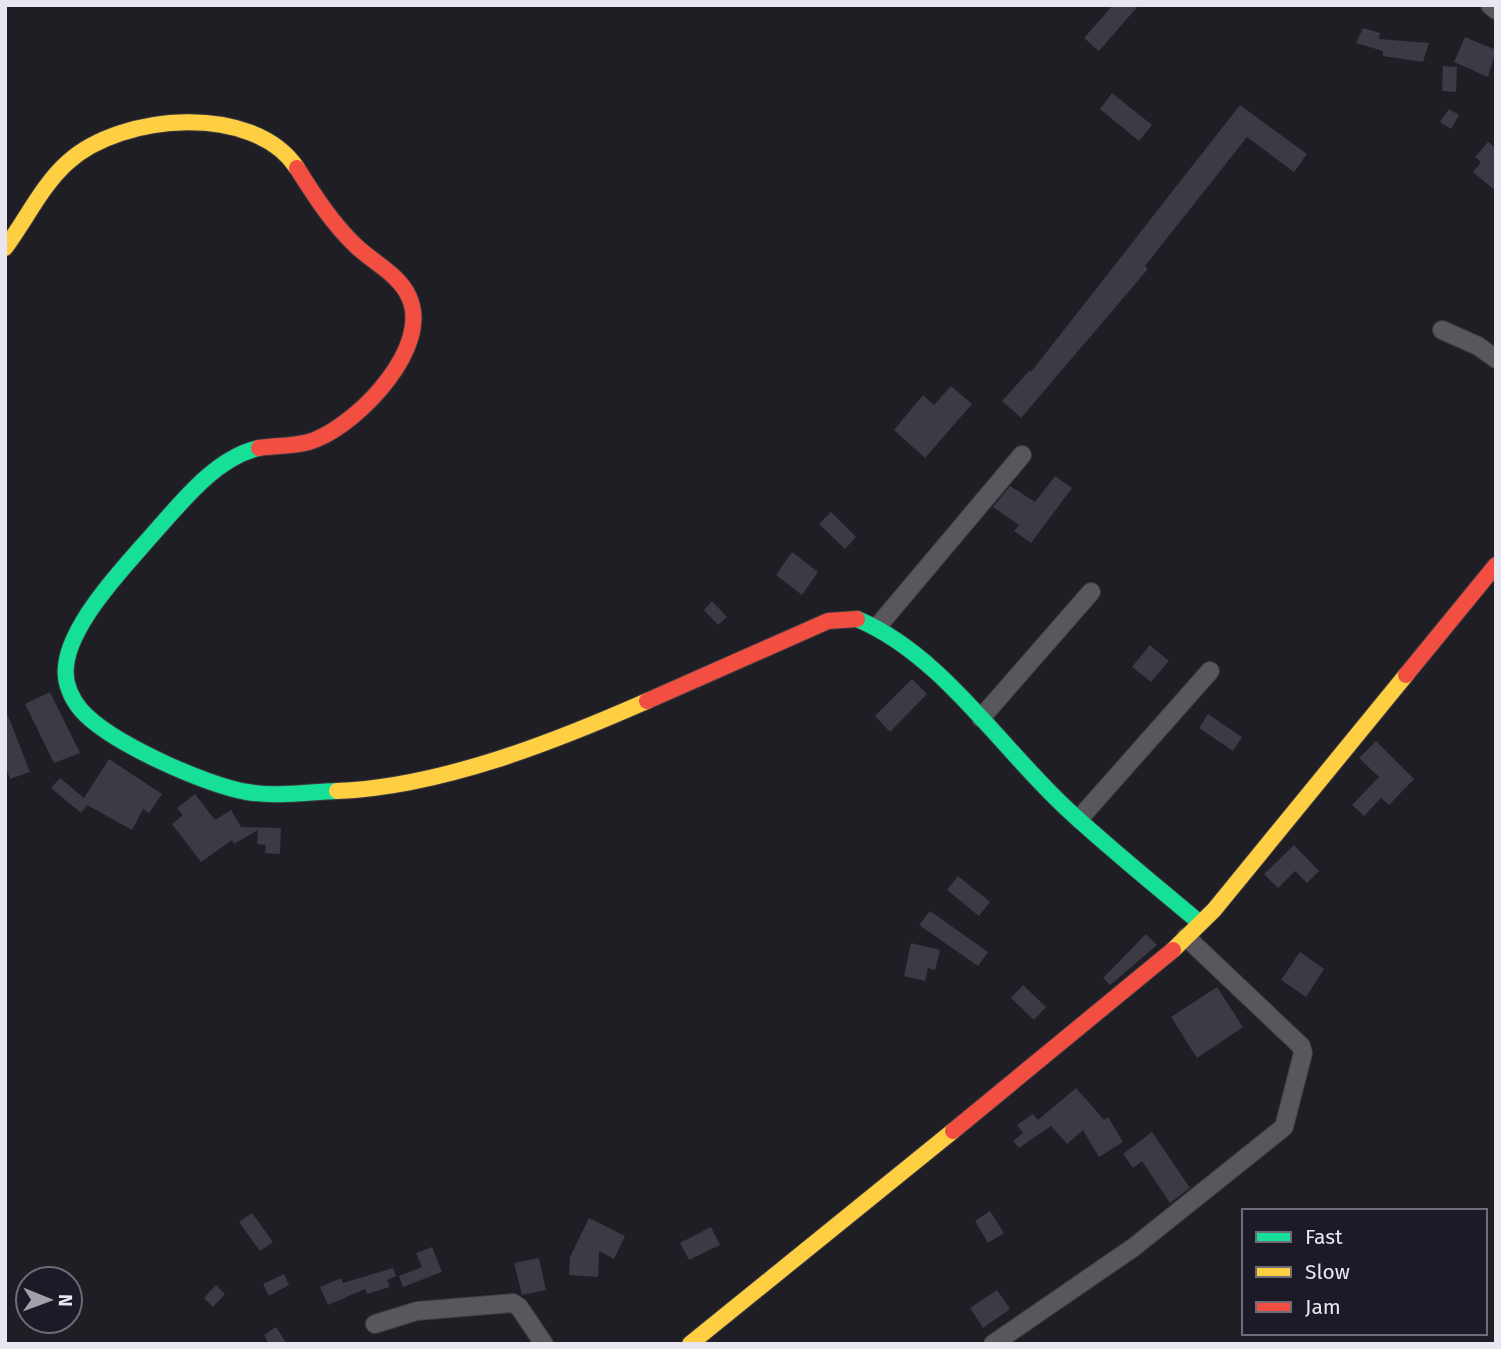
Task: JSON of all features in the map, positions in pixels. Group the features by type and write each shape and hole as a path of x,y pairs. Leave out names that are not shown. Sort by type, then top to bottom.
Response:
{"street":[{"path":"1490,5 1496,10"},
{"path":"5,248 48,183 83,150 145,126 211,122 253,129 282,149 321,206 356,247 399,281 410,296 414,318 399,364 378,395 312,441 264,447 239,454 200,483 88,614 65,662 71,695 88,721 200,782 249,794 322,795 406,784 488,762 573,731 828,621 853,617 878,626 949,685 1079,819 1200,923"},
{"path":"1442,330 1478,346 1496,359"},
{"path":"878,626 1022,455"},
{"path":"690,1344 1152,970 1200,923 1496,565"},
{"path":"981,718 1091,592"},
{"path":"1079,819 1210,671"},
{"path":"993,1344 1134,1247 1284,1127 1303,1053 1301,1046 1186,937"},
{"path":"375,1324 417,1311 513,1303 519,1307 544,1344"}],"building":[{"path":"1113,5 1139,5 1099,51 1084,38"},
{"path":"1363,28 1380,33 1379,39 1429,43 1423,62 1383,56 1383,51 1356,43"},
{"path":"1465,37 1496,50 1488,77 1454,62"},
{"path":"1443,66 1457,67 1456,92 1442,91"},
{"path":"1112,93 1152,125 1139,141 1100,109"},
{"path":"1240,105 1307,154 1294,172 1247,137 1145,266 1148,269 1021,418 1002,401 1030,370 1031,372"},
{"path":"1449,109 1459,115 1451,129 1440,122"},
{"path":"1488,142 1496,148 1496,191 1473,172 1481,162 1475,157"},
{"path":"951,386 972,404 925,458 894,430 923,395 934,405"},
{"path":"1055,476 1072,488 1031,543 1014,531 1019,525 993,507 1010,486 1035,502"},
{"path":"831,512 856,537 845,549 819,524"},
{"path":"792,552 818,572 802,595 776,575"},
{"path":"712,601 727,617 718,625 704,610"},
{"path":"1150,645 1169,661 1151,682 1132,667"},
{"path":"912,679 927,694 890,732 875,716"},
{"path":"50,692 80,753 54,763 25,704"},
{"path":"5,708 30,772 10,779 5,765"},
{"path":"1208,714 1242,737 1233,751 1199,728"},
{"path":"1376,741 1414,779 1389,805 1381,798 1364,816 1352,805 1379,777 1359,758"},
{"path":"109,759 162,794 149,813 143,809 132,830 87,805 81,813 51,788 60,778 84,798"},
{"path":"195,794 215,820 231,810 241,827 281,828 280,854 265,853 266,845 257,844 258,830 234,844 232,840 201,862 172,824 183,815 177,808"},
{"path":"1294,845 1319,871 1307,883 1295,871 1278,888 1264,874"},
{"path":"958,876 990,902 979,916 947,890"},
{"path":"930,911 988,952 978,966 919,925"},
{"path":"1146,934 1157,945 1110,985 1103,978"},
{"path":"911,943 940,950 935,970 928,968 925,981 904,976"},
{"path":"1300,952 1324,969 1306,997 1281,980"},
{"path":"1023,985 1046,1007 1034,1020 1011,998"},
{"path":"1217,987 1243,1027 1197,1058 1171,1017"},
{"path":"1076,1088 1104,1120 1108,1117 1123,1142 1099,1157 1083,1130 1067,1144 1051,1126 1019,1148 1013,1141 1023,1133 1017,1125 1033,1114 1038,1120"},
{"path":"1152,1132 1190,1188 1170,1203 1142,1161 1133,1168 1123,1154"},
{"path":"990,1211 1004,1233 988,1243 975,1221"},
{"path":"252,1213 273,1242 260,1251 239,1222"},
{"path":"589,1218 625,1236 614,1259 599,1251 598,1277 569,1275 570,1257"},
{"path":"711,1227 720,1245 689,1260 680,1243"},
{"path":"432,1247 442,1272 403,1287 399,1276 422,1267 416,1253"},
{"path":"539,1258 546,1290 522,1295 514,1263"},
{"path":"393,1268 396,1276 387,1280 390,1287 367,1294 365,1289 328,1305 320,1287 341,1278 343,1283"},
{"path":"284,1274 289,1285 269,1296 263,1284"},
{"path":"216,1285 225,1294 213,1307 204,1298"},
{"path":"997,1290 1010,1309 983,1328 970,1308"},
{"path":"276,1327 287,1344 269,1344 264,1335"}],"traffic: fast":[{"path":"259,448 228,461 200,483 114,578 77,632 66,666 67,684 77,705 94,722 135,748 207,781 258,793 337,791"},
{"path":"857,619 887,635 943,678 1066,808 1200,923"}],"traffic: slow":[{"path":"5,248 42,192 68,162 92,146 121,133 153,125 187,122 220,125 251,133 277,147 297,168"},
{"path":"1173,950 1214,910 1406,675"},
{"path":"337,791 376,788 456,772 574,732 647,701"},
{"path":"690,1344 953,1131"}],"traffic: jam":[{"path":"259,448 310,442 334,430 353,416 388,380 401,359 410,338 413,317 405,289 347,236 297,168"},
{"path":"1406,675 1496,565"},
{"path":"647,701 828,621 857,619"},
{"path":"953,1131 1173,950"}]}
